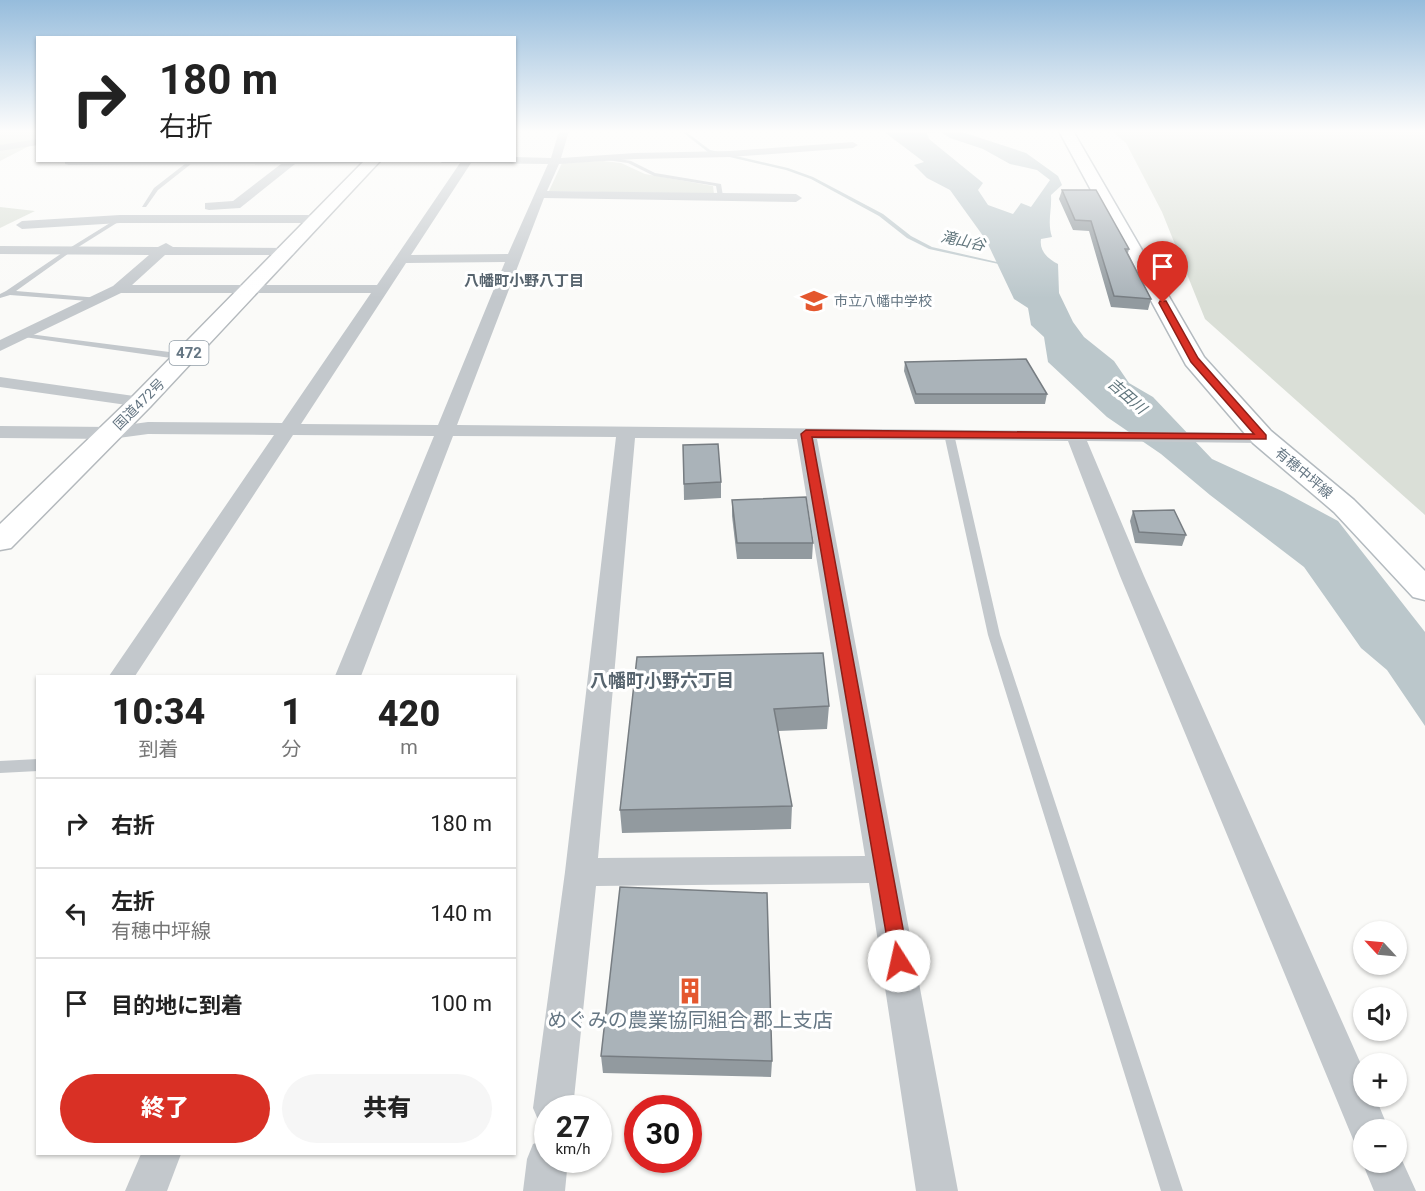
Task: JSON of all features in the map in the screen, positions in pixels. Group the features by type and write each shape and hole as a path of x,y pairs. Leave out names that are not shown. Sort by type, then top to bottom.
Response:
{"main road":[{"name":"国道472号","path":"0,541 111,433 350,187"},
{"name":"有穂中坪線","path":"1097,187 1194,360 1254,437 1344,506 1425,590"}],"street":[{"path":"21,225 201,212 236,205 260,187"},
{"path":"123,675 451,187"},
{"path":"348,675 543,187"},
{"path":"539,194 796,198"},
{"path":"120,219 150,206"},
{"path":"201,212 319,219"},
{"path":"0,346 118,289 159,252 182,235 201,212"},
{"path":"0,250 288,252"},
{"path":"402,259 513,258"},
{"path":"118,289 382,290"},
{"path":"0,382 141,402"},
{"path":"0,432 111,433 148,428 287,431 1254,437"},
{"path":"555,1095 581,872 626,433"},
{"path":"806,434 937,1191"},
{"path":"1075,435 1364,1119"},
{"path":"581,872 883,869"},
{"path":"146,1191 161,1155"},
{"path":"544,1191 546,1173"},
{"path":"1388,1173 1395,1191"}],"lane":[{"path":"150,206 156,189 159,187"},
{"path":"718,187 720,196"},
{"path":"0,296 9,293 70,250 120,219"},
{"path":"9,293 99,300"},
{"path":"24,335 185,357"},
{"path":"950,434 994,635 1172,1191"},
{"path":"0,768 36,765"}],"shaded area":[{"path":"551,187 713,187 714,194 549,191"},
{"path":"1149,187 1425,187 1425,515 1205,319 1162,212"},
{"path":"0,207 35,211 0,228"}],"water":[{"name":"吉田川","path":"943,187 980,187 978,190 988,205 1013,214 1021,203 1031,207 1045,187 1060,187 1051,195 1052,237 1041,239 1041,247 1051,260 1058,264 1059,293 1073,322 1084,337 1114,361 1129,383 1153,397 1212,459 1284,492 1338,521 1425,632 1425,726 1387,670 1361,648 1304,567 1161,454 1107,417 1048,362 1044,337 1031,325 1028,308 1014,299 986,240 950,190"}],"building":[{"path":"1062,190 1096,190 1129,249 1125,249 1151,299 1114,296 1091,221 1075,220"},
{"path":"1026,359 1047,394 916,394 905,362"},
{"path":"718,444 721,482 684,484 683,445"},
{"path":"806,497 813,543 737,543 732,500"},
{"path":"1174,510 1186,535 1139,532 1133,511"},
{"path":"823,653 829,706 774,709 792,806 620,810 637,657"},
{"name":"めぐみの農業協同組合 郡上支店","path":"620,887 767,893 772,1061 601,1056"}],"waterway":[{"name":"滝山谷","path":"828,187 881,215 909,237 931,248 1008,265"}],"place":[{"name":"市立八幡中学校","path":"814,301"},
{"name":"めぐみの農業協同組合 郡上支店","path":"690,991"}],"district":[{"name":"八幡町小野八丁目","path":"524,281"},
{"name":"八幡町小野六丁目","path":"662,680"}],"route":[{"path":"899,961 806,434 1262,437 1194,360 1163,303"}]}
